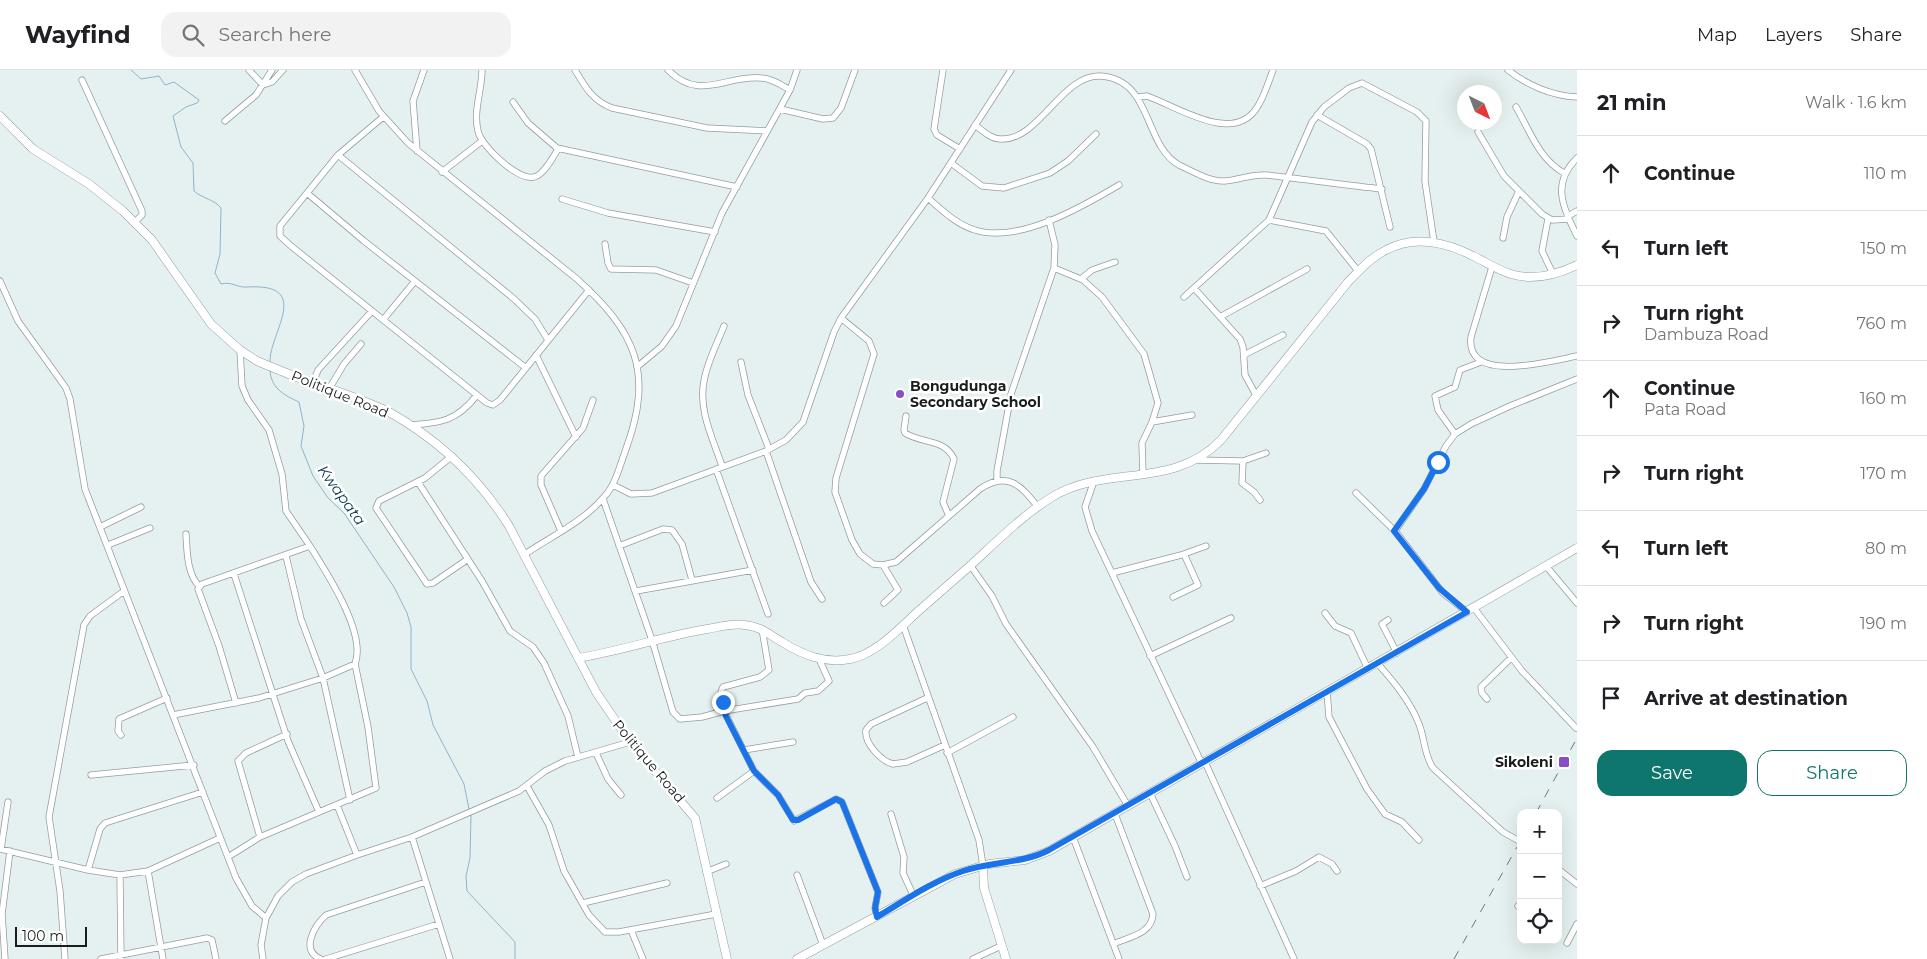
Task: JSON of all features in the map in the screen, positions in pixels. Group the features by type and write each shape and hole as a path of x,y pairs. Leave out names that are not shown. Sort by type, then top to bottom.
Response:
{"street":[{"path":"249,70 263,85"},
{"path":"225,121 252,100 272,70"},
{"path":"263,85 272,82 283,70"},
{"path":"354,70 383,116 417,151 589,290 618,322 637,367 640,394 637,414 613,485 603,499 584,517 524,554"},
{"path":"417,151 413,101 424,70"},
{"path":"482,70 478,95 477,127 482,141 515,172 529,178 537,177 558,149"},
{"path":"575,70 591,94 604,105 612,108 707,128 766,131"},
{"path":"668,70 681,81 695,85 716,86 760,78 790,90"},
{"path":"637,367 662,346 672,333 715,232 766,131 790,90 797,70"},
{"path":"780,109 823,120 834,118 841,108 855,70"},
{"path":"943,70 934,129 937,135 960,149"},
{"path":"613,485 626,492 643,495 768,450 786,440 803,422 834,332 841,318 928,198 1010,70"},
{"path":"1138,97 1147,96 1204,119 1230,125 1243,122 1256,110 1274,70"},
{"path":"1508,70 1537,87 1561,95 1577,97"},
{"path":"975,125 990,136 1000,139 1021,135 1080,82 1092,77 1102,76 1118,82 1138,97 1162,149 1180,165 1218,181 1264,175 1382,189"},
{"path":"82,80 142,211 142,215 135,222"},
{"path":"1184,297 1269,220 1309,127 1317,116 1349,88 1362,82 1424,117 1427,132 1425,181 1434,242"},
{"path":"513,102 528,123 558,149 737,186"},
{"path":"1516,107 1542,155 1549,164 1564,174"},
{"name":"Politique Road","path":"0,116 33,149 89,184 135,222 164,256 200,312 223,337 240,350 257,361 388,412 452,456 494,503 524,554 590,682 630,742 695,818 706,872"},
{"path":"383,116 338,154 280,226 280,236 487,403 495,404 589,290"},
{"path":"1317,116 1369,145 1374,155 1390,227"},
{"path":"1478,132 1504,176 1548,219 1569,218 1577,211"},
{"path":"951,163 982,186 992,189 1004,188 1039,178 1062,166 1096,134"},
{"path":"442,172 482,141"},
{"path":"338,154 513,298 535,319 548,340"},
{"path":"1577,158 1564,174 1562,193 1569,218 1577,236"},
{"path":"928,198 964,226 987,233 1004,233 1049,220 1084,205 1119,185"},
{"path":"1503,238 1506,216 1519,191"},
{"path":"307,193 526,368"},
{"path":"562,199 618,215 715,232"},
{"path":"1548,219 1542,251 1553,274"},
{"path":"997,481 1010,394 1054,268 1055,245 1049,220"},
{"path":"1269,220 1326,231 1358,271"},
{"path":"578,658 610,653 652,640 735,624 762,630 799,652 819,660 840,661 860,656 903,625 1038,507 1062,492 1094,481 1164,472 1197,460 1221,440 1348,282 1378,254 1396,245 1417,241 1434,242 1459,249 1492,267 1517,276 1533,277 1553,274 1577,265"},
{"path":"605,244 611,269 656,270 693,283"},
{"path":"1081,279 1092,270 1114,262"},
{"path":"1492,267 1471,341 1473,353 1481,362 1491,366 1508,366 1577,356"},
{"path":"1054,268 1081,279 1102,297 1144,354 1158,401 1152,422 1142,443 1143,475"},
{"path":"1220,317 1307,269"},
{"path":"0,281 18,321 66,388 70,399 83,484 243,893 252,906 266,918"},
{"path":"384,320 415,281"},
{"path":"1194,288 1240,339 1244,355 1245,375 1256,395"},
{"path":"313,383 318,370 372,311"},
{"path":"841,318 869,341 874,357 836,478 835,492 852,540 860,554 868,561 883,565 902,558 980,489 997,481 1010,481 1020,486 1038,507"},
{"path":"722,466 706,420 702,397 706,372 724,326"},
{"path":"1244,355 1283,335"},
{"path":"329,389 344,364 361,344"},
{"path":"228,857 260,837 374,791 377,787 368,727 355,664 358,658 355,638 342,599 286,511 282,474 274,446 266,425 248,400 242,386 240,350"},
{"path":"536,355 576,437"},
{"path":"741,362 748,395 811,582 822,599"},
{"path":"1456,434 1438,410 1435,396 1455,388 1460,370 1481,362"},
{"path":"1394,531 1424,489 1446,446 1456,434 1471,424 1510,406 1577,379"},
{"path":"409,425 431,424 459,414 477,395"},
{"path":"562,531 540,481 544,471 583,428 593,400"},
{"path":"1152,422 1192,414"},
{"path":"906,416 905,434 920,440 943,445 949,450 954,459 943,502 950,516"},
{"path":"1197,460 1243,460 1266,453"},
{"path":"452,456 418,482 379,501 376,506 379,515 427,584 433,583 468,559"},
{"path":"1243,460 1242,483 1254,492 1260,500"},
{"path":"716,469 768,614"},
{"path":"1094,481 1085,509 1150,656 1203,763 1294,959"},
{"path":"418,482 468,559 510,631 533,647 544,663 568,716 578,758"},
{"path":"1356,493 1394,531 1439,588 1470,610 1511,658 1576,728"},
{"path":"603,499 652,640 670,706 676,717 691,719 724,711 793,700 805,693 818,690 829,681 819,660"},
{"path":"100,527 141,507"},
{"path":"108,545 150,528"},
{"path":"619,546 663,529 672,530 682,544 692,580"},
{"path":"186,534 189,563 194,580 199,586 198,592 219,646 236,703"},
{"path":"199,586 310,546"},
{"path":"1112,573 1184,554 1206,546"},
{"path":"797,959 955,874 983,866 1029,859 1073,837 1378,664 1577,548"},
{"path":"1173,597 1198,585 1184,554"},
{"path":"286,556 300,619 323,678 350,800"},
{"path":"883,565 898,590 884,603"},
{"path":"970,566 992,596 1006,624 1089,741 1128,806"},
{"path":"1546,566 1577,603"},
{"path":"636,591 753,570"},
{"path":"234,574 287,734 319,812"},
{"path":"65,959 56,861 50,837 49,817 84,626 90,616 124,591"},
{"path":"1325,613 1335,626 1351,633 1368,669"},
{"path":"1150,656 1231,618"},
{"path":"1388,620 1382,624 1397,653"},
{"path":"903,625 927,698 979,840 984,888 1006,959"},
{"path":"762,630 769,670 760,677 723,687 721,692 724,711 754,771 778,795 794,821 836,799 842,802 878,892 875,908 877,917"},
{"path":"1487,700 1482,693 1481,687 1511,658"},
{"path":"173,715 273,694 323,678 355,664"},
{"path":"1378,664 1395,683 1413,710 1421,730 1428,758 1434,768 1503,832 1517,840"},
{"path":"1328,692 1329,717 1360,778 1383,811 1402,822 1419,840"},
{"path":"122,734 118,731 119,719 167,698"},
{"path":"927,698 871,724 866,730 866,737 878,753 893,764 907,762 945,745"},
{"path":"948,753 1013,717"},
{"path":"260,837 238,761 246,753 287,734"},
{"path":"263,959 262,945 266,918 278,896 292,882 306,874 412,837 519,792 545,771 578,758 630,742"},
{"path":"744,750 793,742"},
{"path":"596,753 608,779 621,795"},
{"path":"91,775 194,765"},
{"path":"717,798 754,771"},
{"path":"528,786 549,824 564,871 595,924 605,932 631,930 716,914"},
{"path":"88,870 100,829 105,823 204,792"},
{"path":"1150,793 1175,846 1187,877"},
{"path":"8,802 0,849 88,870 120,875 148,871 220,838"},
{"path":"337,805 357,855"},
{"path":"891,814 904,857 903,873 914,896"},
{"path":"1113,944 1146,930 1152,924 1153,914 1115,814"},
{"path":"412,837 450,959"},
{"path":"1073,837 1119,959"},
{"path":"5,959 2,895 10,851"},
{"path":"1260,886 1296,871 1317,858 1332,864 1337,871"},
{"path":"726,864 706,872 727,959"},
{"path":"148,871 163,959"},
{"path":"1562,872 1577,884"},
{"path":"120,875 121,957"},
{"path":"797,875 823,945"},
{"path":"321,959 315,956 311,948 310,938 314,926 326,915 426,882"},
{"path":"583,903 667,883"},
{"path":"326,959 439,924"},
{"path":"1567,943 1577,924"},
{"path":"631,930 640,958"},
{"path":"101,959 121,957 161,946 207,938 213,944 216,959"},
{"path":"973,959 1001,946"}],"waterway":[{"name":"Kwapata","path":"131,70 141,79 159,76 165,85 174,82 199,100 197,103 186,107 173,116 181,147 193,163 194,191 221,208 220,254 215,273 221,284 228,283 244,287 267,288 279,293 283,301 283,312 271,350 270,362"},
{"name":"Kwapata","path":"270,369 275,386 299,402 304,426 301,446 313,476 328,498 344,513 394,587 407,613 411,627 411,669 427,701 433,725 464,784 469,809"},
{"name":"Kwapata","path":"471,815 470,858 466,876 467,891 515,942 515,959"}],"railway":[{"path":"1538,809 1577,738"},
{"path":"1454,959 1517,847"}],"place":[{"name":"Bongudunga Secondary School","path":"900,394"},
{"name":"Sikoleni","path":"1564,762"}],"route":[{"path":"723,702 726,716 754,771 778,795 793,820 796,821 836,799 842,802 878,892 875,908 877,917 938,882 962,871 989,864 1024,860 1041,855 1467,612 1439,588 1394,531 1424,489 1438,462"}]}
